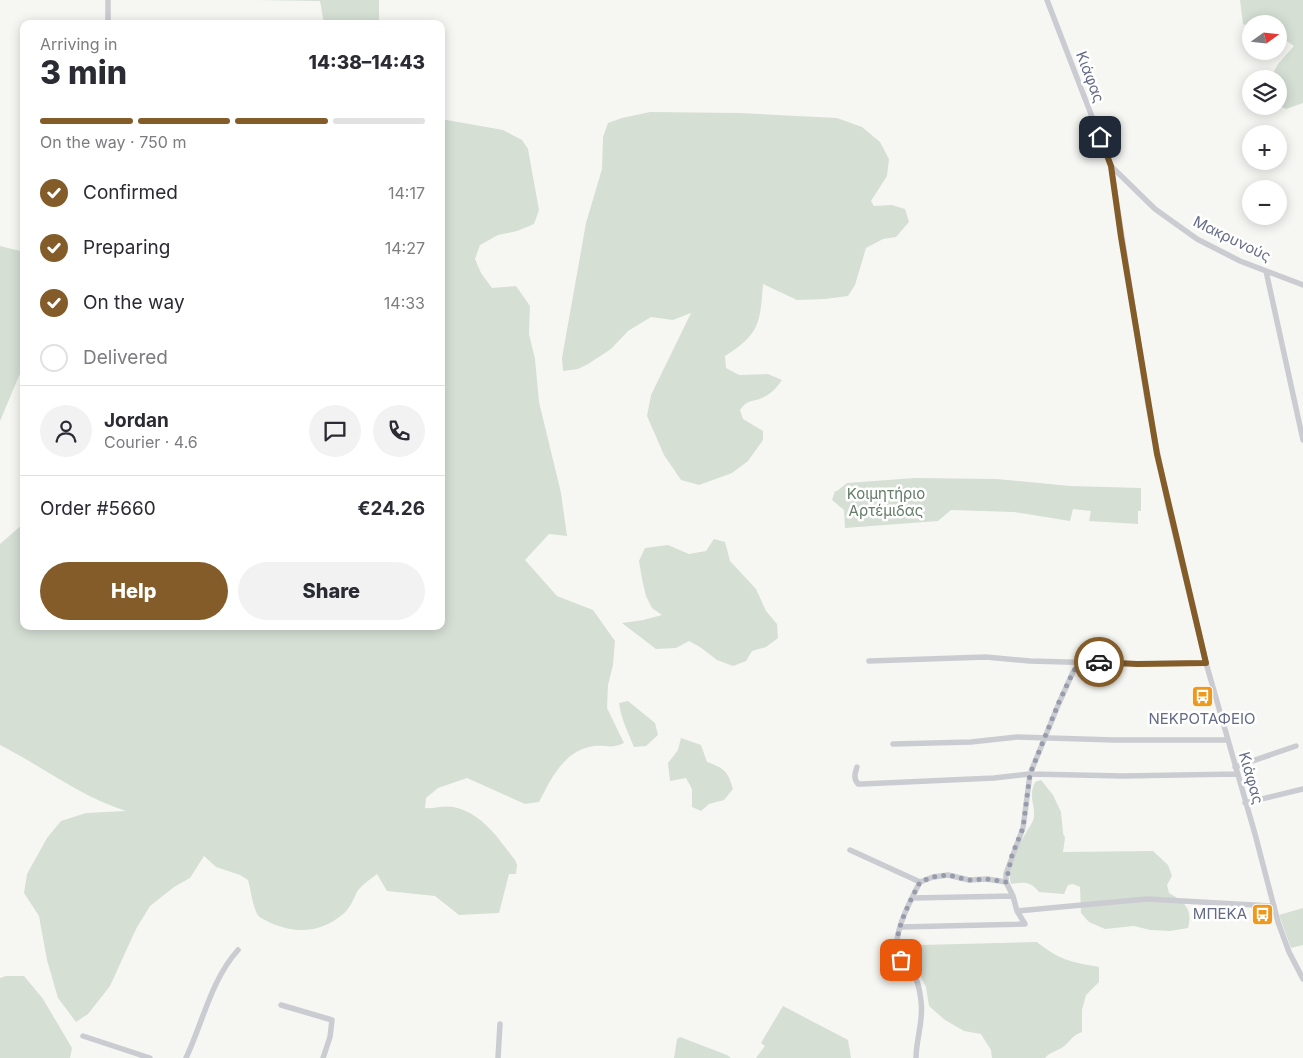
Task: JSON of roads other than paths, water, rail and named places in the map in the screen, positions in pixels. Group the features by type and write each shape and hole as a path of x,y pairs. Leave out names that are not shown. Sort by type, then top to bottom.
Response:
{"street":[{"path":"108,0 108,20"},
{"name":"Κιάφας","path":"1047,0 1111,166 1155,446 1168,505 1206,663 1274,906 1284,939 1303,979"},
{"name":"Μακρυνούς","path":"1111,166 1156,209 1197,239 1240,260 1303,285"},
{"path":"1266,271 1303,440"},
{"path":"869,661 986,657 1030,661 1137,664 1206,663"},
{"path":"900,927 1025,924 1006,882 1012,855 1023,828 1030,774 1073,672 1081,662"},
{"path":"893,744 971,742 1017,736 1114,740 1227,740"},
{"path":"1235,767 1296,746"},
{"path":"857,767 855,780 858,784 994,778 1030,774 1106,776 1214,776 1237,774"},
{"path":"1246,804 1303,789"},
{"path":"850,850 920,882"},
{"path":"916,1058 922,1018 921,1001 912,972 898,956 897,938 902,919 920,882 933,877 948,875 969,880 987,879 1006,882"},
{"path":"913,898 1013,896"},
{"path":"1018,911 1147,900 1274,906"},
{"path":"186,1058 215,986 238,950"},
{"path":"281,1005 332,1020 330,1037 323,1058"},
{"path":"498,1058 500,1024"},
{"path":"83,1036 150,1058"}],"place":[{"name":"ΝΕΚΡΟΤΑΦΕΙΟ","path":"1202,696"},
{"name":"ΜΠΕΚΑ","path":"1263,914"}],"park label":[{"name":"Κοιμητήριο Αρτέμιδας","path":"886,502"}]}
